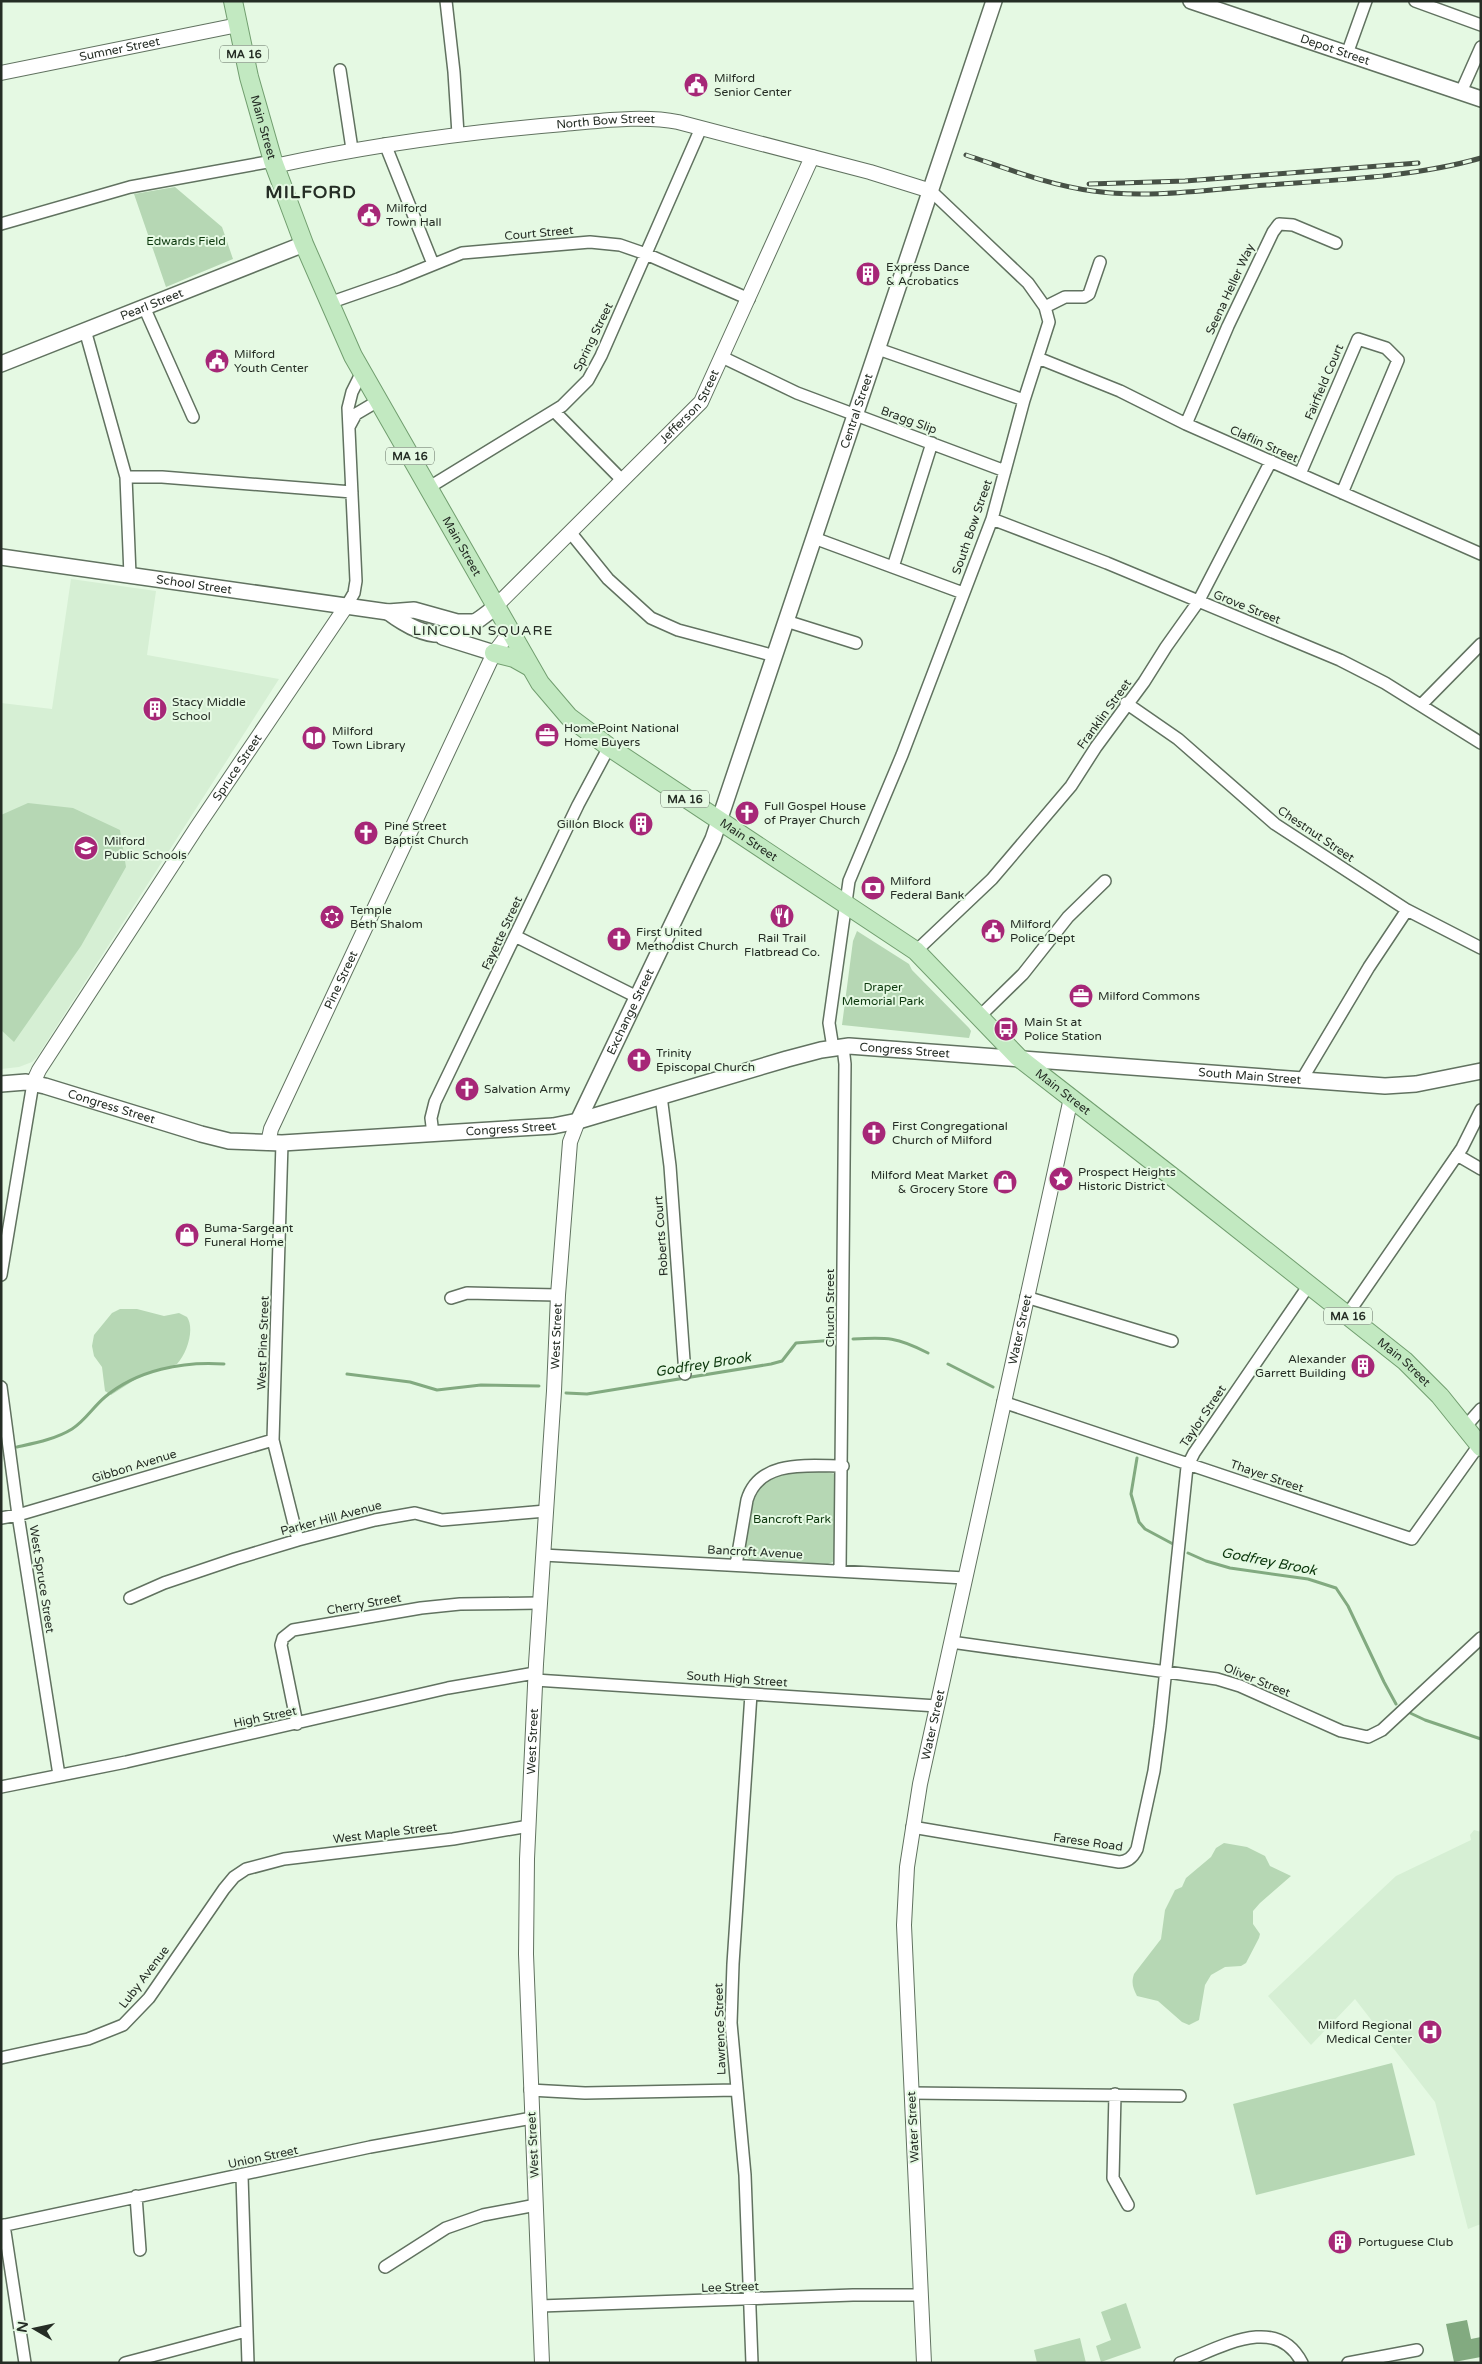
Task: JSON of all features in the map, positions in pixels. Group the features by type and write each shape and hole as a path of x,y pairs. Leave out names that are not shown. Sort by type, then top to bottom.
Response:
{"main road":[{"name":"Main Street","path":"233,1 253,91 273,163 329,303 378,401 495,607 546,692 564,712 609,747 916,951 1018,1057 1416,1371 1480,1446"},
{"name":"Central Street","path":"719,821 994,1"},
{"name":"Depot Street","path":"1191,1 1481,99"},
{"name":"Pearl Street","path":"1,364 304,244"},
{"name":"School Street","path":"1,557 388,612 414,610 462,622 472,622"},
{"name":"School Street","path":"388,612 405,623 434,634 454,634 495,607"},
{"path":"434,634 518,660 530,667"},
{"name":"Exchange Street","path":"578,1121 719,821"},
{"name":"Congress Street","path":"1,1084 33,1083 201,1134 230,1141 275,1143 525,1129 578,1121 838,1047 1018,1057"},
{"name":"South Main Street","path":"1018,1057 1301,1081 1385,1086 1416,1084 1481,1071"}],"street":[{"path":"446,1 454,72 458,134"},
{"path":"1347,54 1366,1"},
{"path":"1415,1 1481,25"},
{"name":"Sumner Street","path":"1,73 238,25"},
{"path":"1461,92 1481,47"},
{"path":"340,70 352,149"},
{"name":"North Bow Street","path":"273,163 352,149 458,134 578,122 653,119 701,128 870,172 931,191"},
{"name":"Spring Street","path":"428,488 554,411 576,393 593,372 701,128"},
{"path":"385,144 433,264"},
{"name":"Jefferson Street","path":"495,607 699,405 812,157"},
{"path":"1,224 130,187 273,163"},
{"path":"931,191 1028,283 1045,307 1065,297 1084,297 1089,294 1100,262"},
{"name":"Seena Heller Way","path":"1186,424 1232,318 1270,238 1279,224 1293,225 1336,243"},
{"name":"Court Street","path":"329,303 462,254 590,242 620,245 646,254 748,299"},
{"path":"144,307 193,417"},
{"name":"South Bow Street","path":"838,1047 829,1024 849,881 902,755 992,519 1024,400 1049,322 1045,307"},
{"path":"86,330 126,477 130,575"},
{"name":"Fairfield Court","path":"1300,474 1358,339 1386,348 1398,360 1342,493"},
{"path":"878,349 1024,400"},
{"name":"Bragg Slip","path":"722,357 797,393 1005,471"},
{"name":"Claflin Street","path":"1038,358 1120,392 1186,424 1481,554"},
{"name":"Spruce Street","path":"33,1083 39,1070 197,827 354,593 356,580 349,427 350,400 362,372"},
{"path":"349,427 356,414 378,401"},
{"path":"554,411 622,480"},
{"path":"893,567 932,443"},
{"name":"Franklin Street","path":"916,951 992,879 1028,839 1071,786 1126,703 1144,682 1166,646 1198,602 1271,461"},
{"path":"126,477 170,478 352,492"},
{"name":"Grove Street","path":"992,519 1107,563 1340,660 1385,684 1481,744"},
{"path":"570,532 608,579 651,618 678,630 775,656"},
{"path":"814,538 963,593"},
{"path":"786,621 856,643"},
{"name":"Pine Street","path":"275,1143 271,1129 494,653 510,632"},
{"path":"1421,706 1481,644"},
{"name":"Chestnut Street","path":"1126,703 1178,739 1275,824 1407,910 1481,948"},
{"name":"Fayette Street","path":"433,1134 431,1118 435,1102 578,804 609,747"},
{"path":"979,1017 1023,974 1068,917 1105,881"},
{"path":"1301,1081 1369,966 1407,910"},
{"path":"515,936 637,997"},
{"name":"Church Street","path":"838,1047 846,1064 843,1466 840,1570"},
{"path":"1,1275 33,1083"},
{"name":"Roberts Court","path":"661,1096 670,1166 686,1374"},
{"name":"Water Street","path":"924,2363 904,1916 912,1827 1003,1402 1071,1098"},
{"path":"1347,1315 1458,1155 1481,1110"},
{"name":"West Street","path":"542,2363 526,1954 529,1826 535,1677 558,1295 570,1142 578,1121"},
{"name":"West Pine Street","path":"275,1143 273,1440 298,1540"},
{"path":"1458,1155 1481,1169"},
{"name":"Taylor Street","path":"1167,1672 1184,1481 1188,1464 1309,1285"},
{"path":"451,1298 467,1293 558,1295"},
{"path":"1026,1297 1172,1341"},
{"name":"West Spruce Street","path":"1,1387 18,1515 59,1775"},
{"name":"Thayer Street","path":"1003,1402 1412,1539 1480,1446"},
{"path":"1465,1427 1481,1409"},
{"name":"Gibbon Avenue","path":"1,1518 18,1515 273,1440"},
{"path":"736,1565 747,1500 750,1492 761,1478 780,1468 843,1466"},
{"name":"Parker Hill Avenue","path":"130,1598 164,1584 298,1540 402,1515 415,1513 442,1520 546,1511"},
{"name":"Bancroft Avenue","path":"543,1554 965,1578"},
{"name":"Cherry Street","path":"297,1724 282,1645 283,1638 293,1630 421,1608 460,1604 540,1603"},
{"name":"Oliver Street","path":"951,1642 1225,1681 1341,1731 1368,1738 1382,1730 1481,1638"},
{"name":"Farese Road","path":"912,1827 1119,1862 1127,1861 1137,1849 1153,1776 1167,1672"},
{"name":"High Street","path":"1,1787 297,1724 448,1688 535,1677"},
{"name":"South High Street","path":"535,1677 937,1706"},
{"name":"Lawrence Street","path":"751,1694 731,2023 744,2175 752,2363"},
{"name":"West Maple Street","path":"245,1870 284,1859 453,1838 529,1826"},
{"name":"Luby Avenue","path":"1,2058 88,2039 123,2025 149,1998 224,1889 234,1877 245,1870"},
{"path":"530,2090 585,2093 736,2090"},
{"path":"911,2093 1180,2096"},
{"path":"1115,2094 1114,2178 1128,2205"},
{"name":"Union Street","path":"2,2225 136,2196 242,2176 370,2147 532,2118"},
{"path":"242,2176 248,2363"},
{"path":"136,2196 140,2250"},
{"path":"385,2267 446,2228 482,2215 536,2205"},
{"path":"2,2225 26,2363"},
{"name":"Lee Street","path":"540,2306 853,2295 921,2295"},
{"path":"125,2363 246,2331"},
{"path":"1180,2363 1253,2336 1267,2336 1287,2345 1302,2363"},
{"path":"1348,2363 1417,2350"}],"shaded area":[{"name":"Milford Public Schools","path":"71,579 156,591 147,655 279,679 37,1057 32,1062 19,1067 1,1069 1,703 52,709"},
{"name":"Milford Regional Medical Center","path":"1474,1830 1481,1832 1481,2224 1468,2229 1435,2102 1355,1999 1311,2045 1268,1996 1396,1876 1471,1840 1470,1835"},
{"path":"1467,2320 1471,2339 1481,2337 1481,2357 1454,2362 1446,2324"}],"green space":[{"name":"Edwards Field","path":"175,187 222,227 233,259 166,287 134,194"},
{"path":"28,803 73,808 120,830 126,867 81,946 14,1042 1,1030 1,815"},
{"name":"Draper Memorial Park","path":"857,931 909,964 912,970 969,1028 971,1031 969,1038 842,1025 853,941"},
{"path":"120,1309 137,1309 164,1316 179,1313 187,1317 190,1334 187,1347 177,1364 139,1377 111,1395 105,1391 102,1367 94,1356 92,1346 94,1335 112,1313"},
{"name":"Bancroft Park","path":"821,1471 836,1474 835,1556 833,1562 828,1564 749,1559 744,1549 745,1541 755,1498 761,1488 777,1476"},
{"path":"1224,1843 1247,1847 1265,1856 1270,1866 1291,1876 1253,1911 1253,1924 1260,1934 1246,1963 1241,1966 1225,1967 1211,1975 1205,1985 1199,2020 1189,2025 1182,2022 1158,2001 1137,1996 1134,1990 1133,1977 1161,1939 1165,1910 1175,1890 1182,1887 1186,1878 1211,1857 1216,1848"},
{"path":"1392,2063 1415,2155 1256,2195 1233,2104"},
{"path":"1126,2303 1141,2348 1101,2362 1096,2346 1111,2340 1101,2312"},
{"path":"1080,2338 1086,2363 1037,2363 1034,2350"}],"waterway":[{"name":"Godfrey Brook","path":"853,1339 892,1339 928,1353"},
{"name":"Godfrey Brook","path":"566,1393 587,1394 771,1364 782,1361 796,1343 835,1340"},
{"name":"Godfrey Brook","path":"17,1447 52,1438 72,1429 105,1397 131,1380 161,1369 177,1366 208,1363 224,1364"},
{"name":"Godfrey Brook","path":"948,1364 993,1387"},
{"name":"Godfrey Brook","path":"347,1374 410,1382 437,1390 481,1385 539,1386"},
{"name":"Godfrey Brook","path":"1137,1458 1131,1494 1139,1522 1145,1529 1173,1544"},
{"name":"Godfrey Brook","path":"1188,1553 1230,1568 1308,1579 1336,1588 1348,1606 1396,1704"},
{"name":"Godfrey Brook","path":"1408,1712 1425,1720 1481,1739"}],"railway":[{"path":"966,155 1060,185 1093,191 1136,194 1158,194 1375,177 1429,170 1481,158"},
{"path":"1089,184 1185,181 1418,163"}],"place":[{"name":"Milford Senior Center","path":"696,85"},
{"name":"Milford Town Hall","path":"369,215"},
{"name":"Express Dance & Acrobatics","path":"868,274"},
{"name":"Milford Youth Center","path":"217,361"},
{"name":"Stacy Middle School","path":"155,709"},
{"name":"HomePoint National Home Buyers","path":"547,735"},
{"name":"Milford Town Library","path":"314,738"},
{"name":"Full Gospel House of Prayer Church","path":"747,813"},
{"name":"Gillon Block","path":"641,824"},
{"name":"Pine Street Baptist Church","path":"366,833"},
{"name":"Milford Public Schools","path":"86,848"},
{"name":"Milford Federal Bank","path":"873,888"},
{"name":"Rail Trail Flatbread Co.","path":"782,916"},
{"name":"Temple Beth Shalom","path":"332,917"},
{"name":"Milford Police Dept","path":"993,931"},
{"name":"First United Methodist Church","path":"619,939"},
{"name":"Milford Commons","path":"1081,996"},
{"name":"Main St at Police Station","path":"1006,1029"},
{"name":"Trinity Episcopal Church","path":"639,1060"},
{"name":"Salvation Army","path":"467,1089"},
{"name":"First Congregational Church of Milford","path":"874,1133"},
{"name":"Prospect Heights Historic District","path":"1061,1179"},
{"name":"Milford Meat Market & Grocery Store","path":"1005,1182"},
{"name":"Buma-Sargeant Funeral Home","path":"187,1235"},
{"name":"Alexander Garrett Building","path":"1363,1366"},
{"name":"Milford Regional Medical Center","path":"1430,2032"},
{"name":"Portuguese Club","path":"1340,2242"}],"district":[{"name":"MILFORD","path":"311,192"},
{"name":"LINCOLN SQUARE","path":"483,630"}]}
